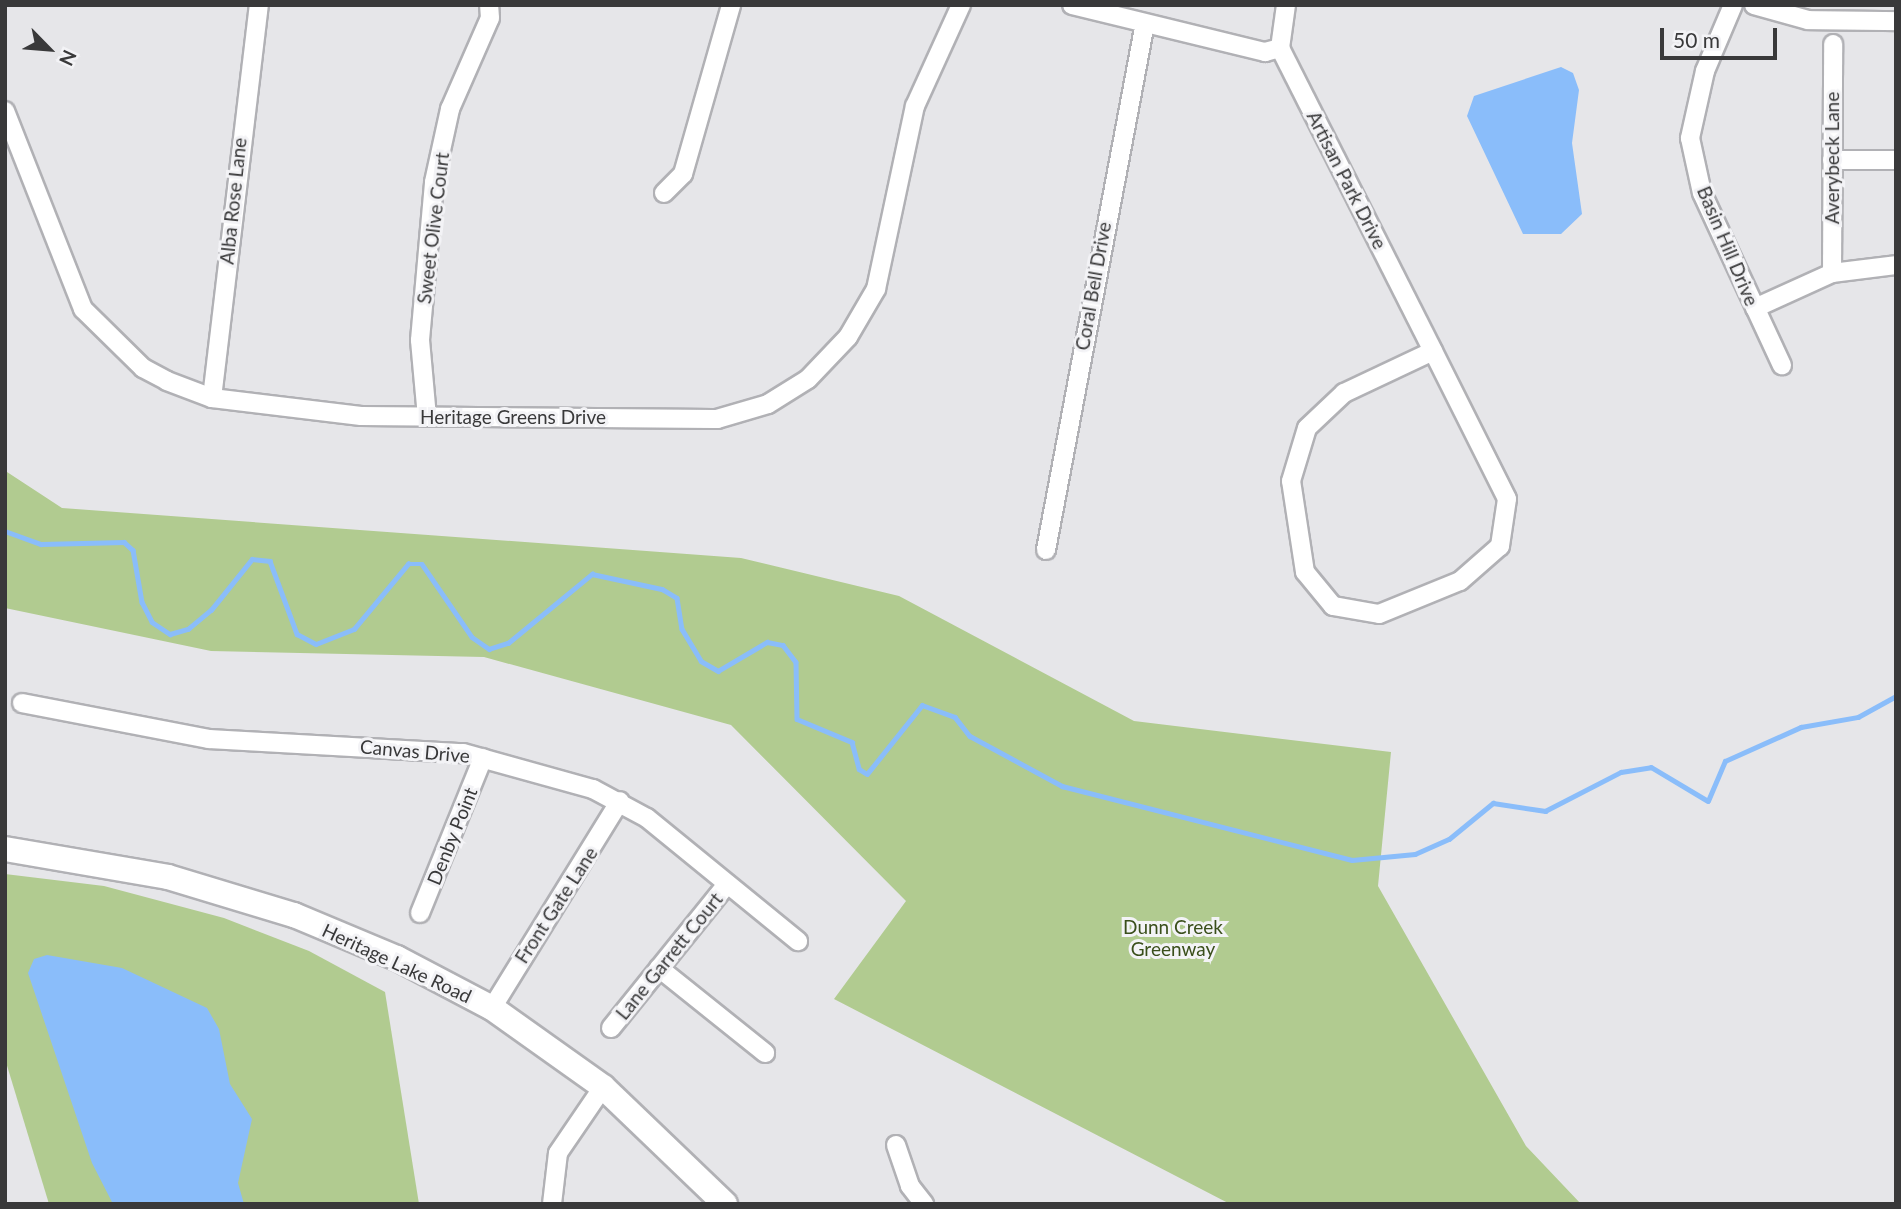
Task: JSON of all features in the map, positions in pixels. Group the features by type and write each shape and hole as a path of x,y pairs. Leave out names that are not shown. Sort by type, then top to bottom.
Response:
{"main road":[{"name":"Heritage Lake Road","path":"5,849 168,877 294,915 397,958 492,1008 603,1087 725,1204"}],"street":[{"name":"Alba Rose Lane","path":"212,398 259,5"},
{"name":"Sweet Olive Court","path":"427,417 420,340 434,182 450,109 490,18 489,5"},
{"path":"664,193 684,174 731,5"},
{"name":"Heritage Greens Drive","path":"5,111 83,309 144,368 212,398 427,417 717,419 768,404 808,379 848,337 876,289 915,106 961,5"},
{"path":"1072,5 1265,52 1280,48 1286,5"},
{"name":"Basin Hill Drive","path":"1733,5 1705,71 1690,138 1702,193 1782,365"},
{"path":"1754,5 1808,20 1896,21"},
{"name":"Coral Bell Drive","path":"1046,550 1145,23"},
{"name":"Averybeck Lane","path":"1832,273 1833,44"},
{"name":"Artisan Park Drive","path":"1280,48 1433,351 1507,499 1500,546 1460,581 1379,614 1334,606 1305,572 1291,481 1307,428 1344,393 1433,351"},
{"path":"1832,160 1896,160"},
{"path":"1755,308 1832,273 1896,265"},
{"name":"Canvas Drive","path":"22,703 209,739 483,758 620,801 798,942"},
{"name":"Denby Point","path":"420,913 483,758"},
{"name":"Front Gate Lane","path":"492,1008 620,801"},
{"name":"Lane Garrett Court","path":"611,1028 727,884"},
{"path":"659,968 765,1053"},
{"path":"552,1204 558,1153 603,1087"},
{"path":"896,1145 909,1186 924,1204"}],"green space":[{"name":"Dunn Creek Greenway","path":"5,464 7,472 62,508 741,558 899,596 1134,721 1391,752 1378,886 1526,1146 1581,1204 1230,1204 834,999 906,901 731,725 484,657 211,651 5,608"},
{"path":"5,874 104,886 224,918 309,951 385,992 419,1204 49,1204 5,1059"}],"water":[{"path":"1561,67 1573,73 1579,90 1572,143 1582,214 1561,234 1523,234 1467,116 1474,96"},
{"path":"47,955 122,968 207,1008 219,1029 230,1084 252,1119 238,1183 244,1204 113,1204 92,1163 28,973 34,959"}],"waterway":[{"path":"5,531 41,544 124,542 133,550 142,602 152,622 170,634 188,629 211,610 252,559 270,561 297,634 316,644 354,629 408,564 422,564 472,637 489,649 508,643 592,574 662,589 677,598 682,629 701,661 718,671 767,642 783,645 796,662 797,719 852,742 859,769 867,774 922,705 955,717 970,736 1062,786 1352,860 1415,854 1449,839 1493,803 1545,811 1621,772 1651,767 1708,801 1725,761 1801,727 1858,717 1896,696"}]}
